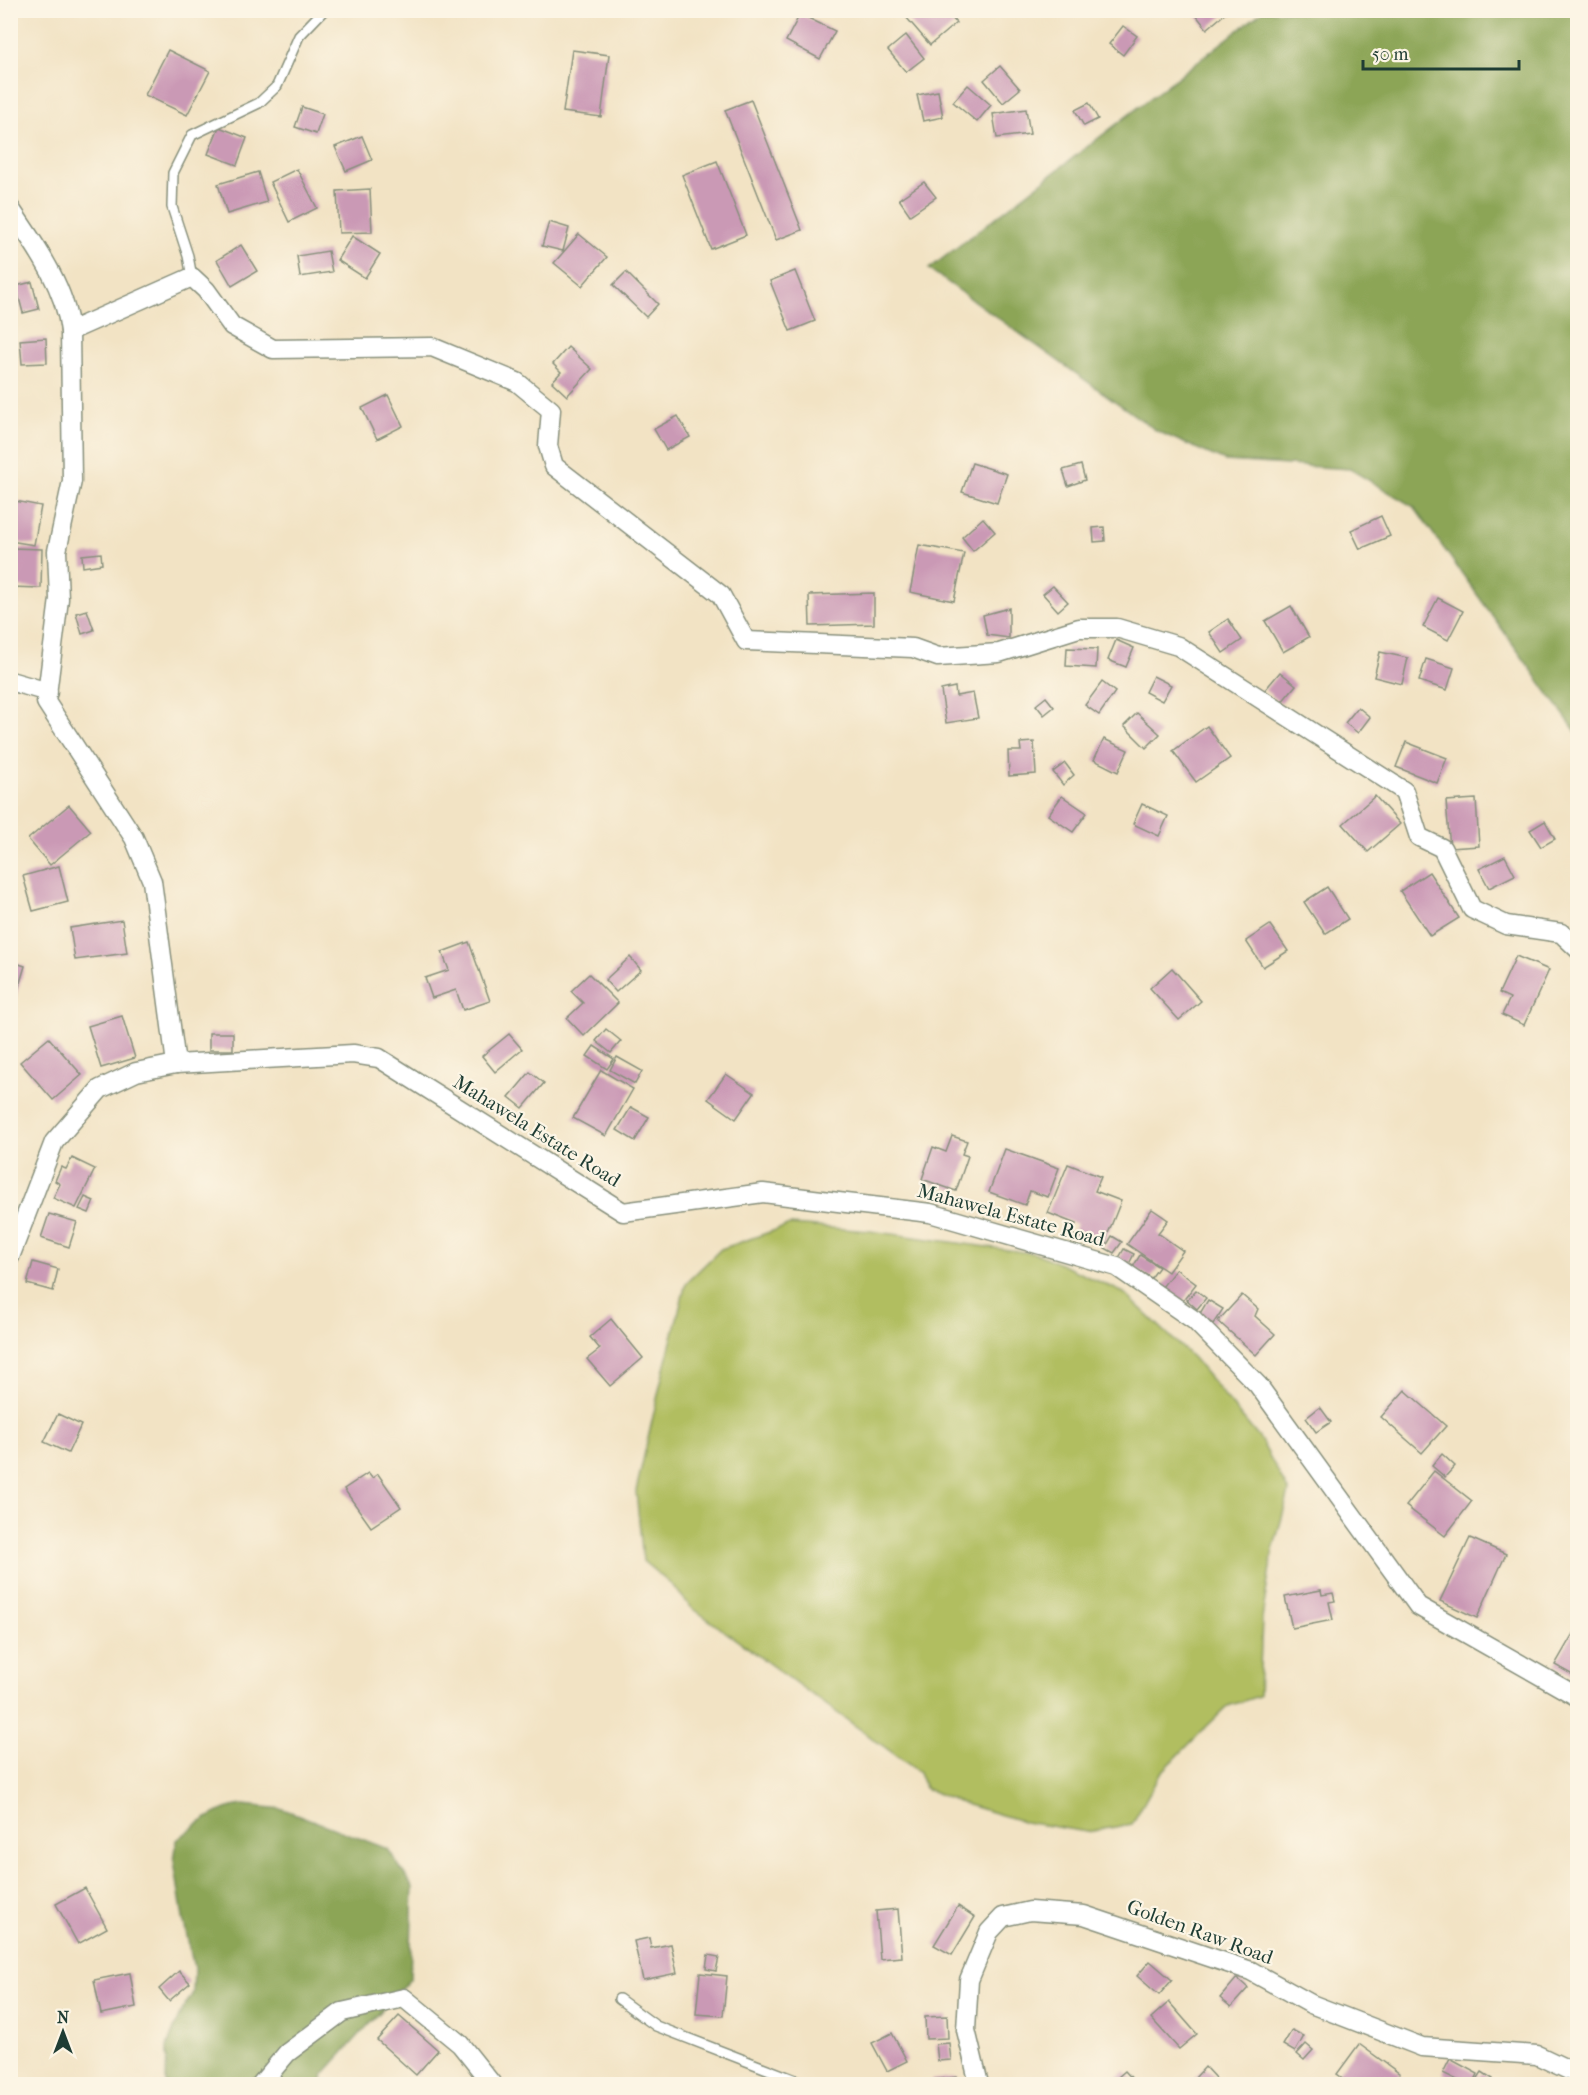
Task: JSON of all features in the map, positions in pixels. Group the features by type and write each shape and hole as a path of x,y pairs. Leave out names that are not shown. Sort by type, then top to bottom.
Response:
{"street":[{"path":"10,208 41,254 68,310 70,330 72,481 57,551 59,599 46,702 134,838 152,881 176,1064"},
{"path":"70,330 192,277 206,290 232,326 273,349 432,347 518,382 551,410 548,446 554,466 721,595 746,641 913,648 938,657 999,652 1079,628 1117,628 1178,646 1404,791 1419,837 1442,848 1472,909 1506,925 1561,933 1578,949"},
{"path":"10,681 48,692"},
{"name":"Mahawela Estate Road","path":"10,1257 54,1142 100,1089 136,1072 176,1064 353,1054 379,1058 623,1212 763,1193 930,1213 1117,1267 1194,1320 1258,1385 1418,1606 1578,1697"},
{"name":"Golden Raw Road","path":"979,2085 966,2030 969,1980 989,1932 1004,1917 1030,1911 1084,1915 1251,1971 1311,2004 1422,2047 1537,2055 1574,2072 1578,2077"},
{"path":"261,2085 287,2053 342,2012 404,1998 460,2044 492,2085"}],"lane":[{"path":"192,277 172,207 173,173 192,135 259,103 277,86 299,36 324,10"},
{"path":"619,1999 656,2026 806,2085"}],"green space":[{"path":"1263,11 1577,11 1577,733 1414,507 1350,469 1225,461 1157,431 929,269"},
{"path":"790,1225 870,1231 1038,1254 1124,1293 1193,1358 1260,1439 1289,1492 1273,1550 1262,1618 1259,1696 1228,1706 1202,1731 1160,1774 1132,1824 1087,1832 1025,1822 955,1801 925,1788 919,1772 691,1607 673,1586 643,1561 636,1491 686,1283 721,1249"},
{"path":"243,1805 283,1809 388,1849 413,1887 410,1979 323,2075 321,2084 166,2084 167,2047 179,2016 193,1993 194,1968 174,1861 177,1840 216,1813"}],"building":[{"path":"900,10 946,10 956,23 930,45"},
{"path":"1192,10 1225,10 1227,12 1207,29"},
{"path":"800,14 835,31 820,59 786,41"},
{"path":"1123,26 1137,36 1123,55 1109,44"},
{"path":"906,35 924,58 906,72 888,50"},
{"path":"168,50 210,71 187,115 145,95"},
{"path":"572,50 609,55 601,117 563,112"},
{"path":"1000,66 1020,89 1003,103 984,80"},
{"path":"968,85 991,105 977,122 953,102"},
{"path":"938,91 943,117 923,121 917,95"},
{"path":"751,100 802,230 776,240 725,110"},
{"path":"1089,103 1098,119 1084,126 1075,110"},
{"path":"302,107 323,114 316,134 295,127"},
{"path":"1026,109 1030,134 997,138 993,114"},
{"path":"219,127 247,138 237,165 208,154"},
{"path":"362,136 372,160 346,171 335,147"},
{"path":"717,161 746,235 711,249 682,175"},
{"path":"297,169 317,208 289,222 270,182"},
{"path":"258,172 267,202 227,214 218,184"},
{"path":"924,182 936,197 910,215 899,199"},
{"path":"370,189 372,232 339,233 337,191"},
{"path":"549,222 569,228 563,251 542,246"},
{"path":"579,234 607,257 582,286 554,263"},
{"path":"352,236 380,254 365,278 337,260"},
{"path":"241,245 257,271 232,286 217,260"},
{"path":"328,251 332,272 300,277 297,256"},
{"path":"795,271 815,321 790,331 770,281"},
{"path":"626,272 658,304 646,317 613,285"},
{"path":"32,282 39,309 23,313 16,286"},
{"path":"46,338 47,363 22,364 20,340"},
{"path":"568,347 592,369 567,396 552,382 561,372 553,364"},
{"path":"388,395 403,426 377,439 362,408"},
{"path":"678,416 690,437 666,450 654,429"},
{"path":"972,463 1007,474 997,503 962,492"},
{"path":"1081,465 1085,480 1068,486 1063,470"},
{"path":"10,500 41,506 34,545 10,541"},
{"path":"1381,516 1390,536 1360,549 1351,530"},
{"path":"983,518 995,532 973,551 962,537"},
{"path":"1104,527 1105,541 1094,542 1093,528"},
{"path":"919,545 964,553 954,601 910,592"},
{"path":"10,548 42,549 41,588 10,587"},
{"path":"101,553 102,564 83,567 82,555"},
{"path":"1053,586 1068,602 1058,611 1043,594"},
{"path":"874,593 874,624 810,626 809,595"},
{"path":"1438,598 1463,611 1448,640 1423,627"},
{"path":"1291,606 1309,637 1283,652 1265,621"},
{"path":"1009,608 1009,638 987,635 983,615"},
{"path":"87,610 94,630 82,634 76,613"},
{"path":"1228,619 1242,640 1223,653 1209,632"},
{"path":"1116,640 1134,648 1126,667 1108,660"},
{"path":"1067,648 1097,649 1096,668 1066,666"},
{"path":"1380,652 1408,658 1402,684 1374,677"},
{"path":"1426,659 1454,668 1447,690 1419,681"},
{"path":"1280,672 1296,685 1281,703 1265,690"},
{"path":"1153,676 1171,685 1162,701 1145,692"},
{"path":"1102,682 1115,692 1099,715 1085,705"},
{"path":"955,687 956,696 973,693 978,718 946,723 941,690"},
{"path":"1046,697 1054,707 1044,715 1036,705"},
{"path":"1358,707 1370,717 1358,733 1345,723"},
{"path":"1137,713 1160,734 1146,748 1124,726"},
{"path":"1207,726 1230,758 1196,782 1173,751"},
{"path":"1104,739 1128,750 1118,772 1094,760"},
{"path":"1034,742 1036,774 1009,776 1008,751 1021,751 1020,743"},
{"path":"1406,742 1447,758 1437,783 1396,767"},
{"path":"1065,763 1074,775 1063,785 1053,772"},
{"path":"1062,796 1087,813 1073,832 1048,815"},
{"path":"1375,796 1400,824 1368,852 1343,824"},
{"path":"1476,799 1479,846 1450,848 1446,801"},
{"path":"1142,804 1168,816 1159,836 1133,824"},
{"path":"69,805 91,831 50,865 28,839"},
{"path":"1545,821 1555,839 1541,847 1530,830"},
{"path":"1505,856 1515,875 1489,888 1479,869"},
{"path":"59,866 68,902 33,911 23,876"},
{"path":"1429,872 1459,918 1430,936 1400,891"},
{"path":"1327,887 1348,919 1325,934 1304,902"},
{"path":"122,920 127,953 75,960 70,928"},
{"path":"1270,925 1288,951 1263,967 1246,941"},
{"path":"469,942 490,1001 463,1010 456,990 432,998 425,978 449,970 442,952"},
{"path":"1516,956 1549,970 1524,1025 1502,1015 1510,998 1499,993"},
{"path":"630,957 641,970 616,992 605,980"},
{"path":"10,961 25,966 13,1006 10,1005"},
{"path":"1172,968 1201,1001 1179,1020 1150,988"},
{"path":"589,974 618,1003 584,1036 567,1018 583,1003 571,991"},
{"path":"122,1016 135,1058 101,1068 88,1026"},
{"path":"606,1029 621,1041 611,1053 596,1041"},
{"path":"209,1033 233,1033 233,1050 209,1050"},
{"path":"509,1034 522,1049 495,1072 482,1056"},
{"path":"49,1038 82,1075 53,1100 20,1062"},
{"path":"594,1046 614,1059 607,1069 587,1056"},
{"path":"617,1057 642,1071 635,1084 610,1070"},
{"path":"601,1070 633,1089 606,1136 573,1118"},
{"path":"530,1072 544,1083 523,1108 509,1097"},
{"path":"726,1074 754,1093 736,1119 708,1099"},
{"path":"631,1107 649,1117 635,1141 617,1130"},
{"path":"952,1136 967,1141 962,1154 968,1156 956,1191 922,1179 933,1147 946,1152"},
{"path":"1005,1149 1059,1168 1048,1197 1030,1191 1025,1205 989,1192"},
{"path":"72,1158 95,1169 76,1208 53,1198 60,1184 55,1181 61,1167 66,1169"},
{"path":"1068,1164 1101,1177 1095,1191 1121,1201 1103,1246 1072,1234 1076,1224 1048,1213"},
{"path":"85,1197 94,1201 89,1213 79,1209"},
{"path":"1152,1209 1168,1220 1158,1233 1183,1251 1168,1272 1127,1244"},
{"path":"49,1214 77,1222 69,1247 41,1238"},
{"path":"1112,1236 1122,1242 1114,1253 1105,1248"},
{"path":"1124,1249 1134,1254 1129,1264 1119,1258"},
{"path":"1140,1255 1159,1267 1151,1278 1133,1267"},
{"path":"33,1262 58,1269 53,1291 27,1284"},
{"path":"1176,1269 1196,1284 1182,1302 1162,1287"},
{"path":"1196,1290 1206,1298 1197,1309 1187,1300"},
{"path":"1242,1295 1258,1309 1255,1316 1275,1334 1256,1355 1218,1321"},
{"path":"1208,1300 1223,1309 1213,1324 1199,1315"},
{"path":"611,1319 643,1358 610,1386 587,1359 600,1349 590,1337"},
{"path":"1405,1390 1446,1426 1422,1453 1381,1417"},
{"path":"1320,1407 1331,1422 1316,1432 1306,1418"},
{"path":"58,1414 81,1425 68,1453 44,1442"},
{"path":"1442,1454 1455,1466 1445,1477 1432,1466"},
{"path":"1434,1471 1472,1501 1445,1536 1406,1506"},
{"path":"368,1473 372,1478 378,1474 401,1507 371,1527 344,1489"},
{"path":"1470,1538 1506,1554 1477,1618 1440,1601"},
{"path":"1321,1590 1322,1595 1333,1593 1335,1601 1329,1602 1333,1620 1292,1628 1285,1597"},
{"path":"1578,1625 1578,1678 1555,1665"},
{"path":"85,1888 107,1928 78,1944 56,1904"},
{"path":"958,1906 975,1917 952,1955 934,1945"},
{"path":"898,1909 902,1957 880,1959 876,1911"},
{"path":"649,1938 651,1948 671,1944 677,1973 643,1980 634,1941"},
{"path":"708,1955 719,1957 716,1971 706,1969"},
{"path":"1150,1961 1172,1980 1159,1995 1137,1976"},
{"path":"179,1971 190,1983 169,2001 159,1989"},
{"path":"130,1973 136,2007 101,2014 94,1980"},
{"path":"700,1973 727,1976 723,2016 696,2014"},
{"path":"1237,1978 1248,1988 1231,2007 1220,1998"},
{"path":"1169,2002 1197,2034 1179,2049 1151,2018"},
{"path":"399,2016 438,2050 416,2075 377,2040"},
{"path":"947,2016 948,2038 926,2039 925,2017"},
{"path":"1292,2030 1304,2036 1295,2052 1283,2045"},
{"path":"892,2033 907,2061 887,2071 872,2043"},
{"path":"949,2043 951,2060 938,2061 936,2044"},
{"path":"1306,2044 1313,2050 1304,2060 1297,2054"},
{"path":"1359,2044 1400,2074 1392,2084 1351,2084 1337,2074"},
{"path":"1450,2059 1478,2074 1473,2084 1465,2084 1443,2073"},
{"path":"1205,2067 1217,2080 1212,2084 1200,2084 1194,2079"},
{"path":"1125,2071 1137,2084 1110,2084"},
{"path":"1482,2072 1493,2079 1490,2084 1474,2084"},
{"path":"957,2077 958,2084 931,2084 931,2080"}]}
